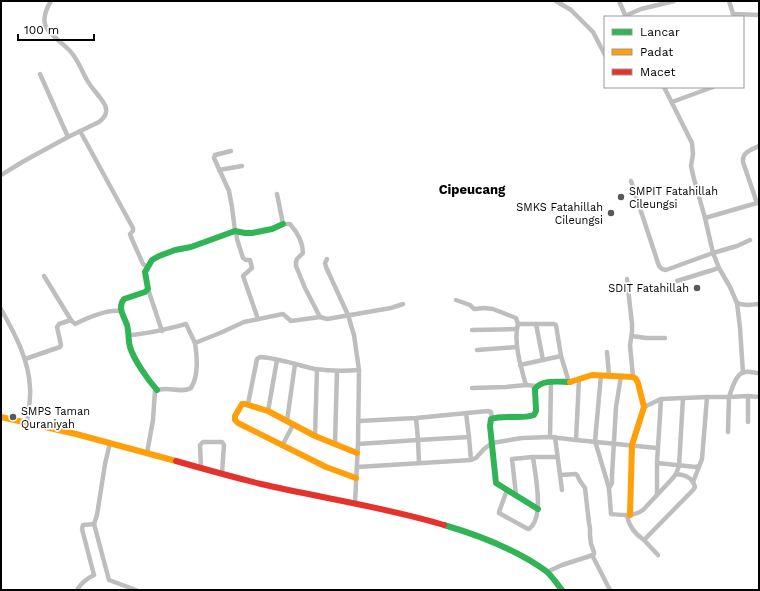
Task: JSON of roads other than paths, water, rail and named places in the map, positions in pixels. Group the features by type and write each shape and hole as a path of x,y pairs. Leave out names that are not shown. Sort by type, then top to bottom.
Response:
{"street":[{"path":"1,175 68,137 99,122 105,116 107,109 103,101 87,80 75,57 46,27 45,16 51,1"},
{"path":"556,1 571,10 593,32 604,53"},
{"path":"619,1 626,16 640,9 674,1"},
{"path":"729,1 733,14 759,15"},
{"path":"40,74 68,137"},
{"path":"665,88 692,143 693,154 691,166 706,218 713,253 737,303 743,373"},
{"path":"672,102 710,88"},
{"path":"80,131 134,229 134,231 130,234 131,237 143,264 147,267"},
{"path":"706,218 758,203 743,162 743,158 746,153 759,146"},
{"path":"231,151 214,156 214,158 229,191 237,239 243,258 250,260 252,266 252,268 243,276 258,319"},
{"path":"219,170 242,166"},
{"path":"631,181 659,266 662,269 666,270 737,246 750,240"},
{"path":"277,194 283,224"},
{"path":"162,331 148,290 145,276 147,267 152,260 167,252 191,246 236,231 252,233 272,229 283,224 290,224 300,238 303,253 297,259 296,266 320,318"},
{"path":"327,259 325,263 326,267 348,315 354,335 360,370 355,503"},
{"path":"677,281 719,268"},
{"path":"44,276 74,324 104,313 115,310 121,311"},
{"path":"627,278 632,324 630,344 633,377 638,383 644,407 632,445 628,515 629,525 658,556"},
{"path":"148,290 124,299 120,304 127,326 131,349 145,375 157,390"},
{"path":"456,300 474,308 493,309 516,318 518,327 517,347 520,365 526,385"},
{"path":"737,303 747,305 759,304"},
{"path":"195,343 244,322 283,314 291,322 320,318 326,319 391,308 403,304"},
{"path":"1,310 11,327 25,359 28,370 30,387 27,423"},
{"path":"25,359 60,347 61,345 57,327 59,324 71,320"},
{"path":"129,335 162,331 186,324 195,343 197,354 195,381 191,388 187,390 157,390"},
{"path":"536,324 543,360"},
{"path":"472,330 518,327 536,324 556,325 561,356 569,382"},
{"path":"632,336 665,338"},
{"path":"477,350 517,347"},
{"path":"607,352 609,375"},
{"path":"520,365 561,356"},
{"path":"248,404 258,358 261,357 317,369 337,371 360,370"},
{"path":"268,411 277,360"},
{"path":"287,421 295,364"},
{"path":"315,436 317,369"},
{"path":"335,444 337,371"},
{"path":"728,432 729,397 737,379 743,373 759,373"},
{"path":"472,388 526,385 537,386 551,381 569,382 592,374 633,377"},
{"path":"601,375 595,442 609,488 611,514 635,515 643,510 676,474 679,466 683,398"},
{"path":"609,488 612,482 616,407 621,376"},
{"path":"576,440 579,379"},
{"path":"551,381 553,437 562,490"},
{"path":"492,418 528,418 534,415 536,413 535,389 537,386"},
{"path":"147,453 153,420 155,394 157,390"},
{"path":"644,407 661,399 748,396 759,397"},
{"path":"748,396 748,422"},
{"path":"693,482 702,459 707,397"},
{"path":"657,494 657,463 661,399"},
{"path":"356,478 326,467 282,446 236,421 235,416 243,404 248,404 268,411 315,436 357,453"},
{"path":"359,421 416,418 490,411 492,418 490,426 496,483 538,509"},
{"path":"466,413 470,437 471,460"},
{"path":"1,417 147,453 261,484 413,516 460,530 516,552 547,572 562,590"},
{"path":"416,418 419,463"},
{"path":"282,446 293,424"},
{"path":"358,444 470,437"},
{"path":"357,466 471,460 476,458 492,443 522,438 553,437 658,448"},
{"path":"201,468 200,445 203,442 222,442 224,445 222,473"},
{"path":"110,444 94,524 108,580 136,590"},
{"path":"507,490 499,512 500,514 530,529 534,524 538,509 533,457"},
{"path":"516,495 512,459 557,457"},
{"path":"657,463 679,466 699,466"},
{"path":"560,475 577,474 579,480 585,488 590,535 594,552 592,555 610,590"},
{"path":"644,540 695,487 691,479 684,475 676,474"},
{"path":"77,590 82,582 94,575 83,527 94,524"},
{"path":"547,572 592,555"}],"place":[{"name":"SMPIT Fatahillah Cileungsi","path":"621,197"},
{"name":"SMKS Fatahillah Cileungsi","path":"611,213"},
{"name":"SDIT Fatahillah","path":"697,288"},
{"name":"SMPS Taman Quraniyah","path":"13,417"}],"district":[{"name":"Cipeucang","path":"472,189"}]}
